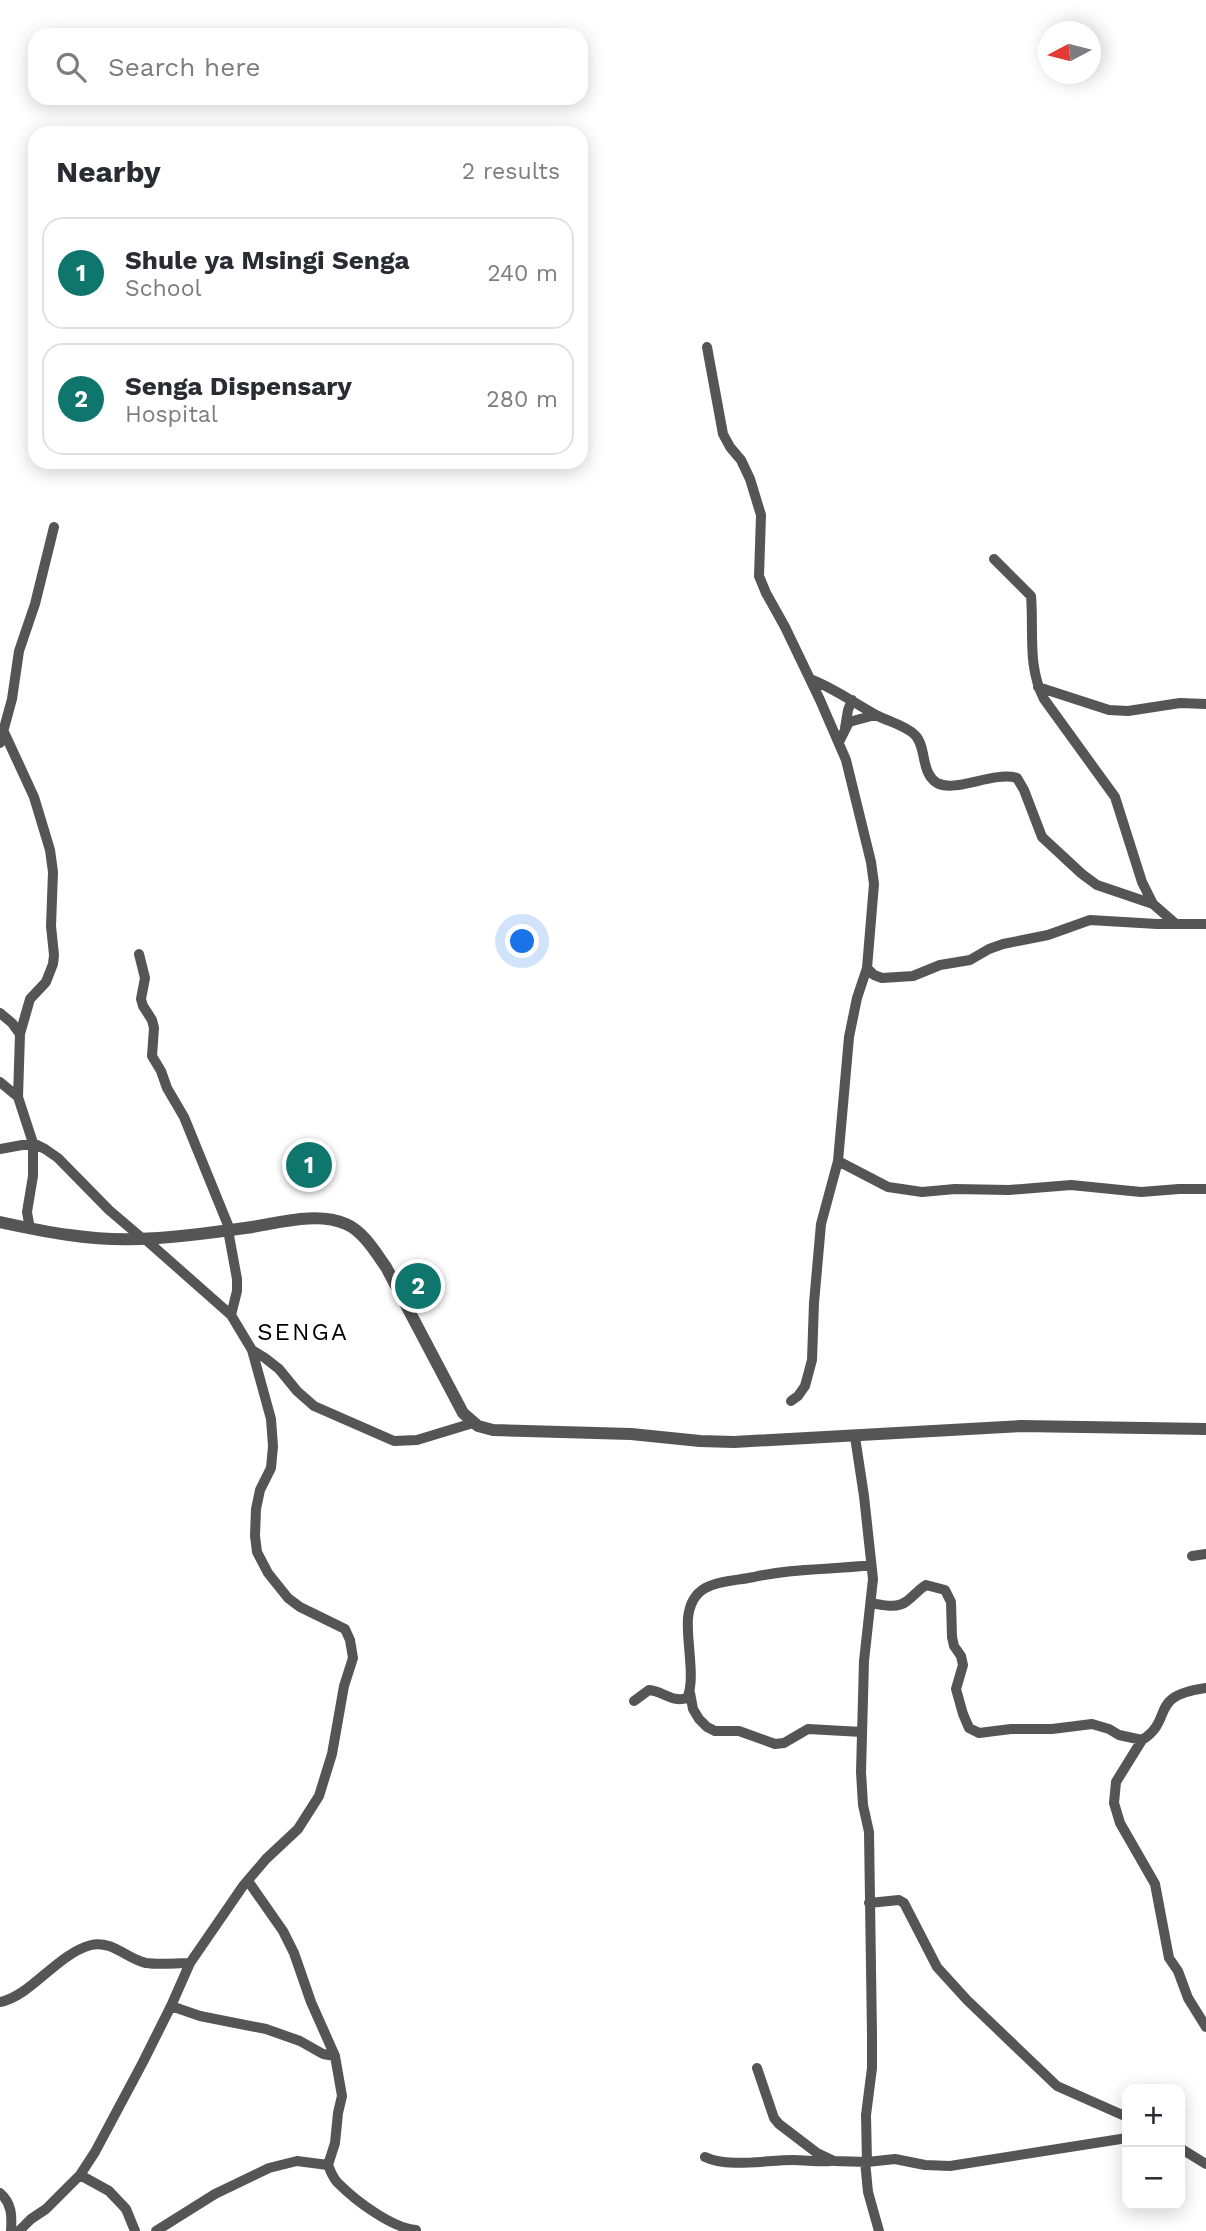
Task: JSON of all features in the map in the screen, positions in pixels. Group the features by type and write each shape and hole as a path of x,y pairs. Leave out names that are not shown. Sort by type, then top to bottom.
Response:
{"street":[{"path":"707,346 723,434 750,479 761,515 759,576 839,742 856,794 874,884 867,968 857,998 849,1037 838,1161 821,1223 812,1360 805,1386 791,1401"},
{"path":"30,1229 27,1212 33,1176 33,1143 18,1097 20,1034 30,999 46,982 53,964 53,872 50,850 34,797 2,731 17,676 19,651 35,604 54,527"},
{"path":"994,559 1031,596 1032,655 1038,687 1115,797 1131,854 1153,904"},
{"path":"810,679 875,715 909,730 917,737 930,776 939,784 951,785 1007,775 1017,778 1042,837 1082,874 1097,885 1153,904 1176,924"},
{"path":"1038,687 1109,710 1128,711 1180,704 1206,704"},
{"path":"845,728 852,700"},
{"path":"839,742 849,722 875,715"},
{"path":"867,968 874,975 883,978 913,976 940,965 970,960 1003,944 1048,935 1090,920 1145,924 1206,924"},
{"path":"139,954 145,978 141,999 154,1028 152,1056 184,1117 229,1230 237,1279 231,1315"},
{"path":"0,1013 20,1034"},
{"path":"0,1082 18,1097"},
{"path":"0,1149 33,1143 58,1158 109,1210 231,1315 252,1350 271,1419 274,1446 271,1468 260,1490 256,1509 257,1552 268,1573 288,1598 300,1607 345,1629 353,1658 344,1686 334,1746 319,1797 298,1829 266,1859 248,1881 190,1964 172,2006 95,2152 80,2175 19,2231"},
{"path":"838,1161 888,1187 922,1192 1071,1185 1141,1192 1206,1189"},
{"path":"0,1222 104,1239 144,1239 321,1219 348,1224 372,1247 386,1267 463,1413 473,1423 493,1430 631,1434 694,1441 734,1442 1021,1426 1206,1429"},
{"path":"252,1350 279,1370 314,1406 394,1441 417,1440 473,1423"},
{"path":"855,1437 873,1579 864,1661 862,1799 869,1832 872,2055 867,2099 866,2162 868,2192 879,2231"},
{"path":"1192,1556 1206,1554"},
{"path":"862,1732 808,1729 784,1743 775,1744 739,1731 715,1731 707,1727 693,1709 690,1693 688,1617 694,1598 716,1583 764,1573 871,1565"},
{"path":"871,1603 897,1606 926,1585 945,1590 951,1602 954,1646 963,1665 956,1689 958,1699 969,1728 976,1732 1019,1728 1052,1729 1092,1724 1119,1735 1142,1740"},
{"path":"1206,1688 1184,1692 1168,1700 1157,1724 1142,1740 1116,1782 1114,1803 1120,1824 1155,1884 1169,1958 1178,1971 1188,1998 1206,2027"},
{"path":"634,1702 649,1690 677,1700 687,1698 690,1693"},
{"path":"248,1881 283,1931 294,1953 311,2002 335,2056 342,2096 335,2143 328,2165 338,2184 363,2204 393,2223 416,2230"},
{"path":"869,1903 895,1900 904,1903 937,1967 967,2000 1057,2086 1122,2115"},
{"path":"0,2002 13,1999 49,1969 88,1946 108,1945 146,1963 190,1964"},
{"path":"172,2006 200,2016 266,2029 300,2040 323,2054 335,2056"},
{"path":"757,2068 774,2118 817,2153 834,2161"},
{"path":"705,2157 712,2161 731,2162 866,2162 895,2159 925,2165 950,2166 1122,2139"},
{"path":"1185,2151 1206,2164"},
{"path":"156,2231 211,2196 269,2168 297,2161 328,2165"},
{"path":"80,2175 109,2192 126,2209 135,2231"},
{"path":"0,2193 6,2198 11,2209 11,2231"}],"place":[{"name":"Shule ya Msingi Senga","path":"309,1165"},
{"name":"Senga Dispensary","path":"418,1286"}],"district":[{"name":"SENGA","path":"303,1332"}]}
